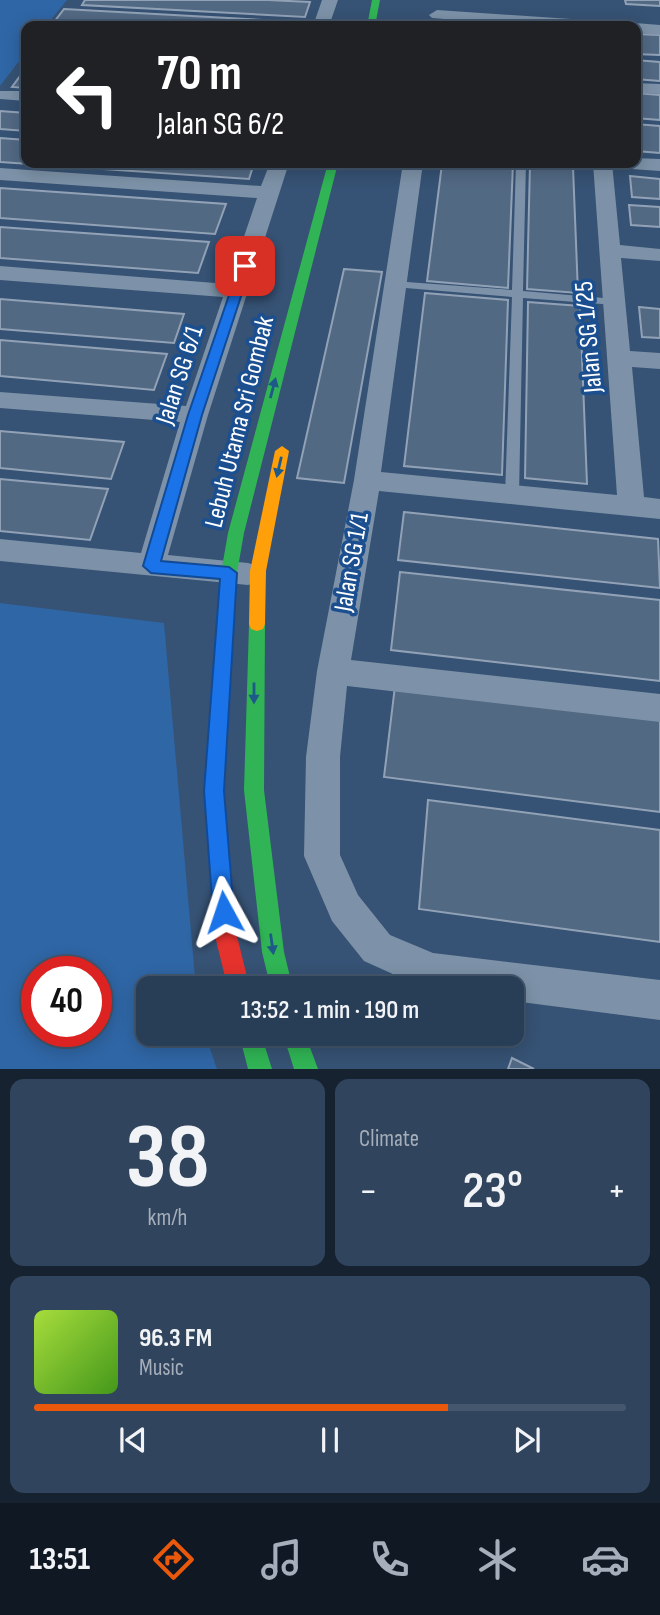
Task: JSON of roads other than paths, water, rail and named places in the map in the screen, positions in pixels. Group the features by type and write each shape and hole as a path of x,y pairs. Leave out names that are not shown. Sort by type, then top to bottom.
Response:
{"street":[{"path":"323,21 330,0"},
{"path":"371,21 376,0"},
{"path":"385,21 389,0"},
{"path":"437,14 533,21"},
{"path":"641,28 660,30"},
{"path":"641,88 660,89"},
{"path":"3,94 21,96"},
{"path":"641,164 660,165"},
{"name":"Jalan SG 6/1","path":"151,566 195,415 278,168"},
{"name":"Lebuh Utama Sri Gombak","path":"236,976 226,936 214,791 229,573 236,533 331,168"},
{"name":"Jalan SG 1/1","path":"412,168 367,480 333,671 323,757 322,856 345,908 377,948 432,972 660,1000"},
{"name":"Jalan SG 1/25","path":"603,168 631,506"},
{"path":"0,174 271,193"},
{"path":"610,251 660,255"},
{"path":"0,273 237,291"},
{"path":"619,358 660,362"},
{"path":"0,400 195,415"},
{"name":"Lebuh Utama Sri Gombak","path":"279,976 273,952 254,790 258,575 285,441"},
{"path":"367,480 660,509"},
{"path":"0,550 258,575"},
{"path":"333,671 660,708"},
{"path":"253,1046 260,1069"},
{"path":"297,1046 306,1069"}],"lane":[{"path":"512,495 521,168"},
{"path":"394,284 614,302"}]}
